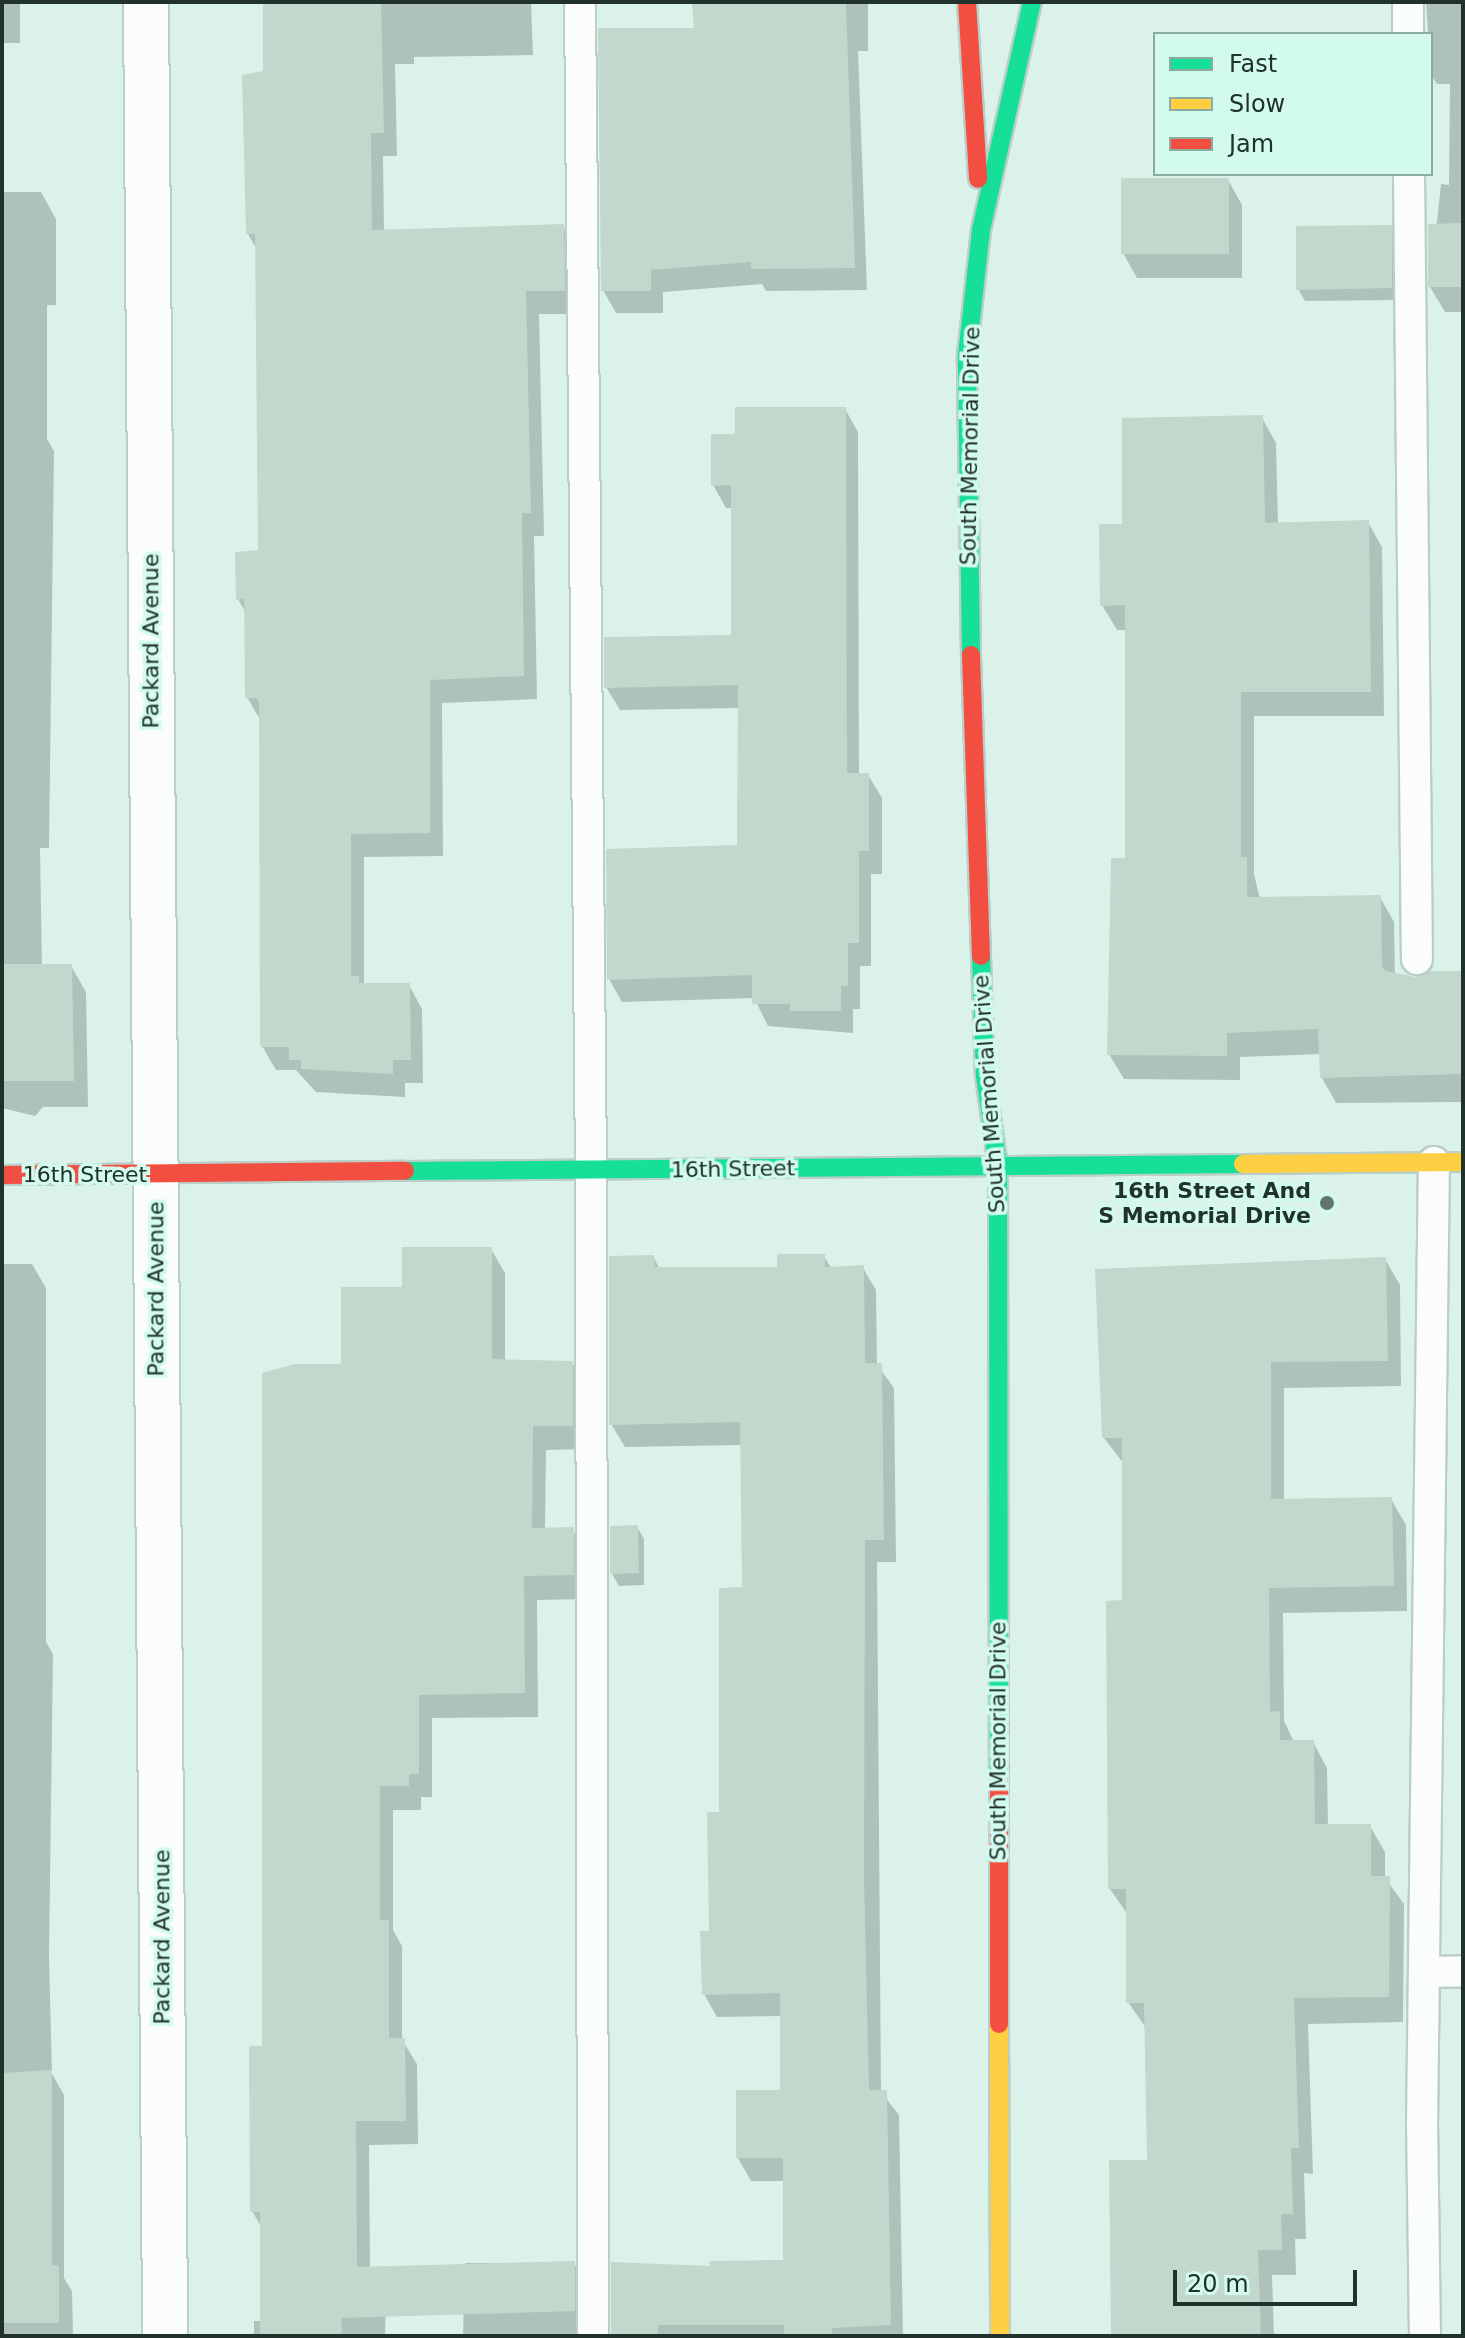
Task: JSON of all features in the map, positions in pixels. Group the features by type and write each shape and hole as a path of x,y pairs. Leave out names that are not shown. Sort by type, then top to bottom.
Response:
{"main road":[{"path":"967,2 981,230"},
{"name":"South Memorial Drive","path":"1000,2336 998,1166 985,1075 966,509 967,355 981,230 1032,2"},
{"name":"16th Street","path":"2,1175 1448,1162"}],"street":[{"name":"Packard Avenue","path":"146,2 165,2336"}],"lane":[{"path":"580,2 591,1170 593,2336"},
{"path":"1408,2 1408,32"},
{"path":"1409,176 1417,959"},
{"path":"1425,2336 1424,1972 1448,1162"},
{"path":"1424,1972 1463,1971"}],"building":[{"path":"263,2 381,2 384,133 371,133 372,230 564,224 565,291 526,291 531,513 522,513 524,676 430,680 430,833 351,834 351,976 359,976 359,983 410,983 411,1060 393,1060 393,1074 301,1069 301,1060 289,1060 289,1047 260,1047 259,703 257,698 245,698 244,599 236,600 235,552 258,550 255,234 246,234 242,75 263,71"},
{"path":"692,2 846,2 855,268 751,269 751,262 651,270 651,291 601,291 598,28 694,28"},
{"path":"1121,178 1229,178 1229,254 1121,254"},
{"path":"1461,223 1461,287 1428,287 1428,224"},
{"path":"1392,225 1392,288 1296,290 1296,226"},
{"path":"735,407 846,407 847,773 869,773 869,851 859,851 859,943 848,943 848,986 841,986 841,1011 790,1011 790,1004 752,1004 752,975 607,980 606,849 737,845 738,685 604,688 604,637 731,635 731,485 711,486 711,434 735,434"},
{"path":"1263,415 1265,523 1369,520 1371,692 1241,692 1241,857 1247,857 1247,897 1381,895 1382,967 1386,971 1416,977 1430,971 1463,971 1463,1074 1320,1078 1318,1029 1227,1033 1227,1056 1107,1055 1111,858 1125,858 1125,605 1100,606 1099,524 1122,524 1122,418"},
{"path":"2,964 72,964 74,1081 2,1081"},
{"path":"402,1247 492,1247 492,1359 573,1361 573,1426 533,1426 532,1528 574,1527 574,1575 524,1576 525,1693 419,1695 419,1774 409,1774 409,1786 380,1786 380,1920 389,1920 389,2038 405,2038 406,2121 356,2121 357,2267 575,2261 575,2311 341,2318 342,2336 260,2336 260,2212 250,2212 249,2046 262,2046 262,1373 295,1364 341,1364 341,1287 402,1287"},
{"path":"777,1254 825,1254 825,1267 864,1265 865,1363 882,1363 884,1540 865,1540 864,1877 869,2090 887,2090 891,2325 832,2328 832,2334 784,2334 784,2325 658,2325 658,2336 611,2336 611,2262 710,2266 709,2261 783,2260 783,2158 736,2158 736,2090 780,2090 780,1993 702,1995 700,1931 709,1931 707,1812 719,1812 719,1588 742,1587 740,1422 609,1425 609,1256 654,1255 655,1267 777,1267"},
{"path":"1386,1257 1388,1361 1271,1362 1271,1499 1392,1497 1394,1586 1269,1588 1270,1712 1280,1711 1280,1740 1314,1740 1315,1824 1371,1824 1371,1876 1390,1876 1389,1997 1294,1998 1299,2148 1291,2148 1293,2214 1281,2214 1282,2250 1258,2250 1261,2336 1111,2336 1109,2160 1147,2160 1144,2003 1126,2003 1126,1889 1108,1889 1106,1601 1122,1600 1122,1438 1102,1438 1095,1269"},
{"path":"638,1525 639,1573 610,1574 610,1526"},
{"path":"52,2070 52,2265 59,2266 59,2323 2,2323 2,2073"}],"traffic: fast":[{"path":"971,655 967,355 981,230 1032,2"},
{"path":"981,956 985,1075 998,1166 999,1775"},
{"path":"405,1171 1243,1164"}],"traffic: slow":[{"path":"1243,1164 1463,1162"},
{"path":"999,2024 1000,2336"}],"traffic: jam":[{"path":"967,2 978,179"},
{"path":"971,655 981,956"},
{"path":"2,1175 405,1171"},
{"path":"999,1775 999,2024"}],"place":[{"name":"16th Street And S Memorial Drive","path":"1327,1203"}]}
